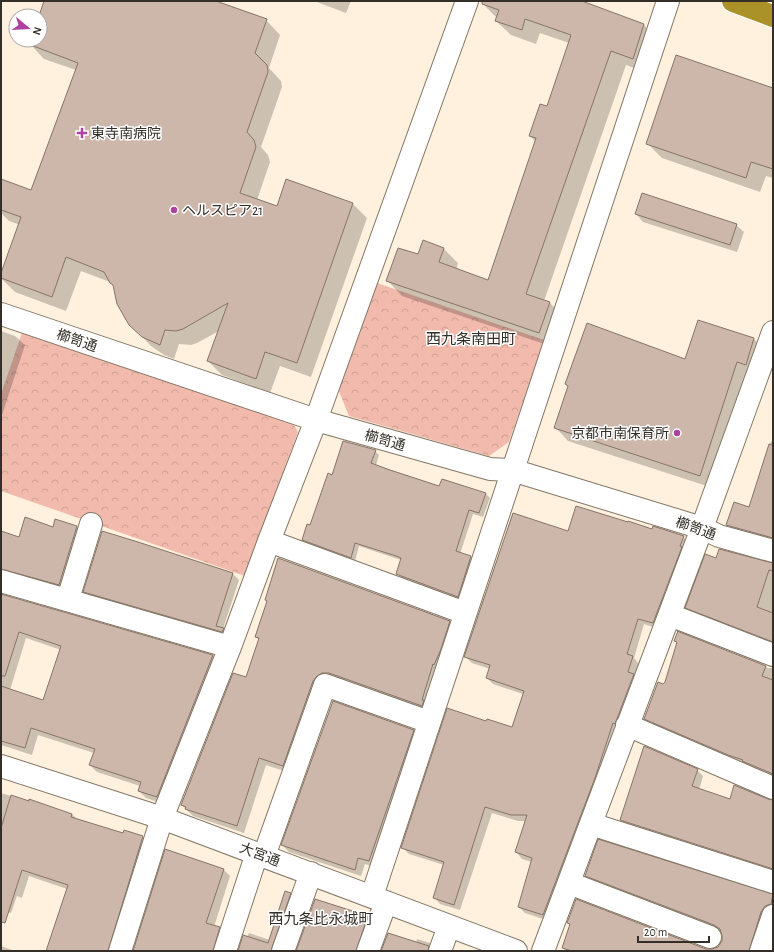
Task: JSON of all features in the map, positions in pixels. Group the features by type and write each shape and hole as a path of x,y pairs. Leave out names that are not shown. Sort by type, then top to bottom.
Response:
{"highway":[{"path":"733,1 773,16"}],"street":[{"path":"120,951 162,818 230,647 316,420 467,1"},
{"path":"368,951 379,899 429,722 668,1"},
{"name":"櫛笥通","path":"1,314 316,420 490,469 512,470 702,528 718,536 773,551"},
{"path":"543,951 627,725 670,615 773,332"},
{"path":"68,599 91,524"},
{"path":"269,541 465,613"},
{"path":"1,580 230,647"},
{"path":"670,615 773,655"},
{"path":"225,951 325,686 429,722"},
{"path":"627,725 773,788"},
{"name":"大宮通","path":"3,772 162,818 516,951"},
{"path":"591,824 773,882"},
{"path":"283,951 311,874"},
{"path":"568,883 710,937"},
{"path":"761,951 773,916"},
{"path":"440,951 449,926"}],"green space":[{"path":"377,283 544,340 509,442 489,456 349,416 338,389"},
{"path":"24,327 293,423 298,432 245,576 1,491 1,394"}],"building":[{"path":"44,1 216,1 267,19 255,53 267,65 268,72 247,132 254,140 256,147 240,193 277,206 286,179 353,203 297,363 265,352 256,379 207,361 228,303 183,329 176,331 165,330 160,345 142,337 129,325 117,304 113,285 110,283 104,272 66,257 52,297 1,278 1,273 21,217 1,210 1,179 31,190 78,63 39,48 48,48 48,8 42,8"},
{"path":"482,1 582,1 644,24 633,59 611,51 526,294 550,302 539,333 386,281 398,248 418,254 423,240 444,248 439,262 488,280 536,138 529,136 540,104 547,106 571,35 525,19 522,30 495,21 499,10 482,4"},
{"path":"676,55 773,88 773,169 751,162 746,178 646,144"},
{"path":"642,193 737,224 730,245 635,214"},
{"path":"698,320 754,338 746,365 737,362 700,476 554,428 568,386 565,384 587,323 685,359"},
{"path":"343,441 376,450 371,463 390,470 439,486 442,479 486,493 479,513 469,510 456,551 471,556 458,597 396,574 401,558 396,556 355,543 351,558 302,540 307,524 310,525 328,473 332,475"},
{"path":"769,444 773,445 773,538 726,525 734,502 749,507"},
{"path":"576,506 652,529 653,526 684,536 680,546 682,547 653,623 638,619 627,654 633,656 628,672 634,674 615,724 613,723 595,778 543,915 518,907 532,858 515,852 527,815 511,815 485,807 454,905 433,898 444,862 401,848 447,708 486,721 487,719 512,727 524,691 486,678 490,665 464,657 513,513 568,531"},
{"path":"25,517 53,527 55,519 77,526 59,585 1,569 1,531 19,537"},
{"path":"102,531 233,573 216,626 224,628 222,632 83,592"},
{"path":"719,549 773,563 773,571 769,570 757,607 773,613 773,642 685,608 705,554 716,558"},
{"path":"278,558 450,621 441,649 434,665 433,664 422,700 424,700 422,706 329,673 322,673 317,676 313,681 283,766 259,758 237,826 185,809 186,807 181,805 233,673 246,677 259,638 255,637 267,601 265,600"},
{"path":"1,594 213,655 157,797 138,791 141,782 89,765 95,749 31,728 25,748 1,741 1,686 43,700 61,646 19,632 5,676 1,676"},
{"path":"678,631 766,666 762,676 773,680 773,774 644,719 658,682 663,684 665,682 677,642 674,641"},
{"path":"333,701 414,730 369,861 358,858 355,870 281,845"},
{"path":"644,746 698,769 692,786 730,799 734,785 773,800 773,869 620,820"},
{"path":"11,795 29,801 29,799 72,814 71,817 123,833 124,830 143,836 108,951 46,951 68,885 22,870 5,923 1,922 1,828"},
{"path":"598,839 773,894 771,904 765,906 761,912 749,951 572,951 562,948 570,924 567,923 576,899 706,949 718,947 722,941 720,929 714,925 585,876"},
{"path":"165,849 224,869 206,923 220,927 213,951 133,951"},
{"path":"285,891 291,893 271,951 238,951 243,935 268,943"},
{"path":"315,899 368,916 356,951 296,951"},
{"path":"388,933 429,946 428,951 381,951"}],"place":[{"name":"東寺南病院","path":"82,133"},
{"name":"ヘルスピア21","path":"174,210"},
{"name":"京都市南保育所","path":"677,433"}],"district":[{"name":"西九条南田町","path":"471,339"},
{"name":"西九条比永城町","path":"321,919"}]}
